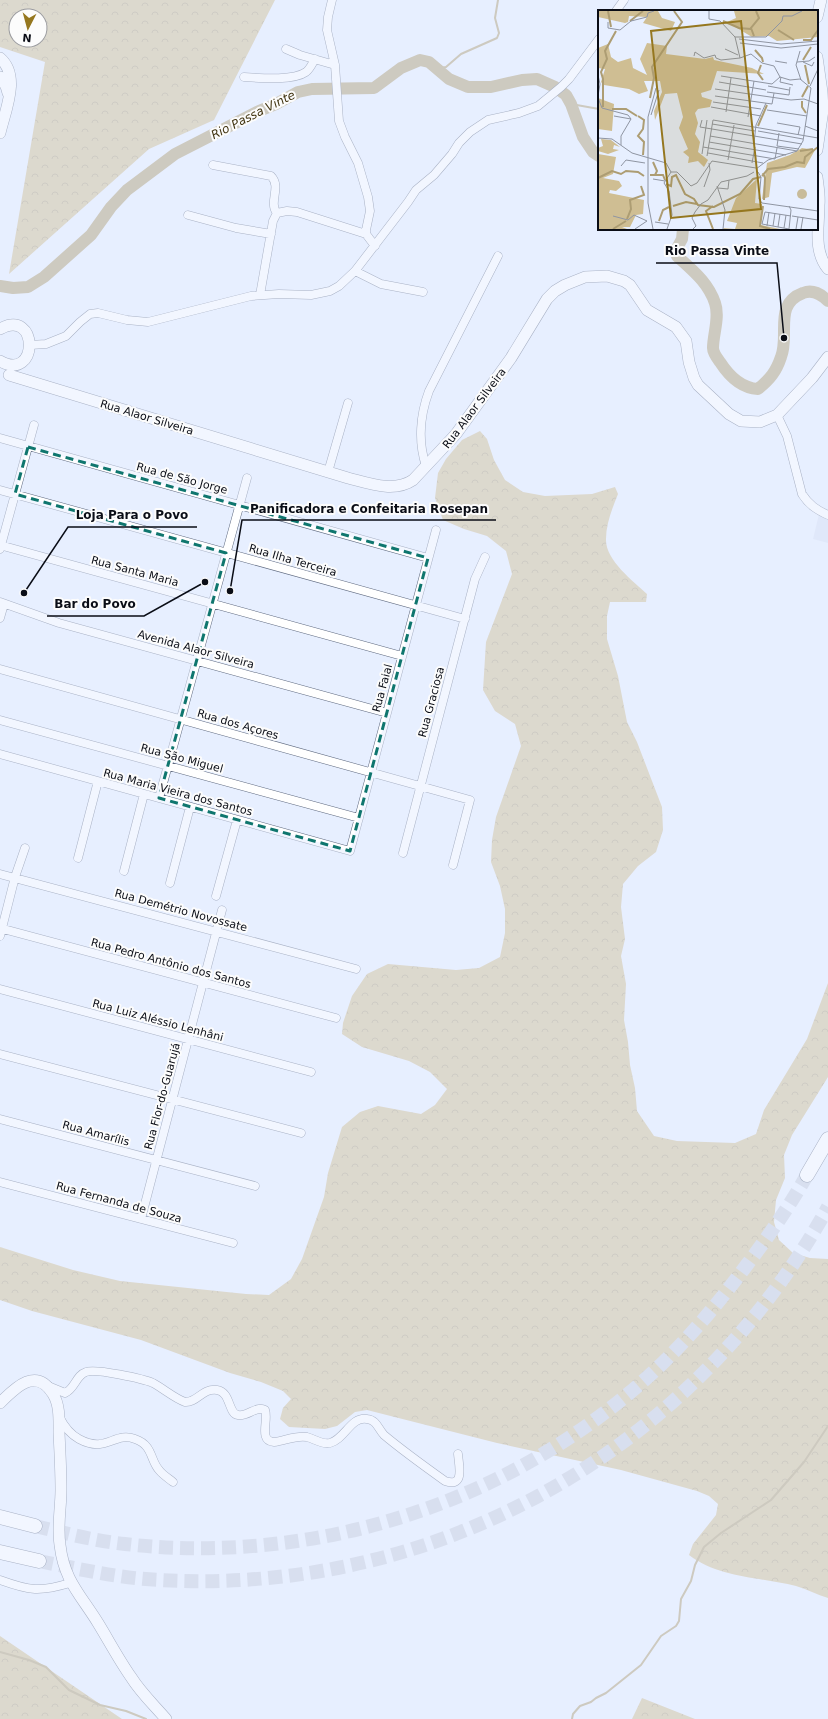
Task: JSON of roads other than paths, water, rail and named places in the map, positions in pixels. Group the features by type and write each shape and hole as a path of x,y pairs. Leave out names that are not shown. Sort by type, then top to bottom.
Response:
{"highway":[{"path":"807,1174 828,1139"},
{"path":"0,1517 35,1526"},
{"path":"0,1552 40,1560"}],"street":[{"path":"332,0 327,24 335,65 341,129 356,158 370,206 370,216 366,234"},
{"path":"617,10 624,0"},
{"path":"818,13 821,0"},
{"path":"30,345 46,344 61,339 90,314 98,313 127,320 148,322 178,316 236,298 260,295 321,294 339,286 355,271 416,190 434,175 452,154 459,143 470,132 488,120 519,113 538,106 558,90 598,40"},
{"path":"286,49 315,60 335,65"},
{"path":"0,58 9,69 10,83 0,133"},
{"path":"244,77 268,78 299,76 308,70 315,60"},
{"path":"818,64 823,110 818,143"},
{"path":"0,77 6,86 8,96"},
{"path":"213,166 271,176 276,183 274,205 277,213 273,221 260,295"},
{"path":"818,186 820,204 818,246 823,263 828,269"},
{"path":"277,213 292,211 366,234 375,246"},
{"path":"188,216 236,228 271,234"},
{"path":"426,466 423,457 422,434 425,401 498,256"},
{"path":"355,271 381,284 423,292"},
{"name":"Rua Alaor Silveira","path":"5,370 328,472 368,483 393,486 407,483 426,466 456,434 510,358 547,299 555,291 565,285 585,278 607,276 624,281 630,285 647,310 676,327 686,341 689,362 694,378 707,394 729,414 741,421 750,423 760,422 777,416"},
{"path":"0,329 9,326 21,328 27,334 30,345 29,353 24,359 5,370"},
{"path":"828,357 812,378 777,416 787,436 802,494 807,502 817,510 828,515"},
{"path":"328,472 348,402"},
{"path":"0,547 34,425"},
{"name":"Rua de São Jorge","path":"0,438 428,558"},
{"path":"159,798 247,478"},
{"name":"Rua Ilha Terceira","path":"0,490 464,619"},
{"name":"Rua Faial","path":"350,851 436,530"},
{"name":"Rua Santa Maria","path":"0,547 402,656"},
{"name":"Rua Graciosa","path":"403,853 464,619 478,571 485,557"},
{"path":"0,618 2,603"},
{"name":"Avenida Alaor Silveira","path":"2,603 59,623 387,713"},
{"name":"Rua dos Açores","path":"0,669 470,800 453,865"},
{"name":"Rua São Miguel","path":"0,720 359,818"},
{"name":"Rua Maria Vieira dos Santos","path":"0,754 350,851"},
{"path":"78,858 98,781"},
{"path":"124,871 144,794"},
{"path":"170,883 190,807"},
{"path":"216,896 237,820"},
{"path":"1,931 15,877 25,848"},
{"name":"Rua Demétrio Novossate","path":"0,874 356,969"},
{"name":"Rua Flor-do-Guarujá","path":"142,1219 222,910"},
{"name":"Rua Pedro Antônio dos Santos","path":"1,931 336,1018"},
{"name":"Rua Luiz Aléssio Lenhâni","path":"0,989 311,1072"},
{"path":"0,1054 301,1133"},
{"name":"Rua Amarílis","path":"0,1119 255,1186"},
{"name":"Rua Fernanda de Souza","path":"0,1182 232,1243"},
{"path":"0,1403 22,1383 30,1380 39,1381 65,1394 70,1390 81,1375 90,1370 152,1382 185,1402 192,1401 203,1392 217,1390 223,1392 236,1415 240,1416 258,1409 265,1410 267,1414 265,1434 270,1442 306,1437 323,1443 330,1443 337,1439 356,1421 365,1418 372,1419 382,1433 445,1481 451,1483 456,1482 459,1478 458,1454"},
{"path":"46,1384 54,1394 58,1414 61,1490 59,1538 64,1566 70,1583 92,1613 131,1678 150,1703 166,1719"},
{"path":"58,1414 68,1431 88,1443 101,1444 124,1437 136,1439 142,1442 149,1450 159,1470 173,1482"},
{"path":"0,1580 18,1587 38,1590 70,1583"}],"waterway":[{"path":"435,68 446,67 461,54 497,38 499,33 495,18 498,0"},
{"name":"Rio Passa Vinte","path":"0,286 13,288 28,287 44,277 91,235 111,207 127,190 175,154 298,92 312,89 374,88 401,68 420,60 429,62 449,79 468,87 491,87 522,80 537,79 555,87 566,95 571,104 583,137 593,152 598,155"},
{"path":"571,104 598,109"},
{"name":"Rio Passa Vinte","path":"683,230 682,239 676,250 677,256 694,271 712,296 717,314 713,343 714,352 727,372 741,384 758,389 775,371 783,348 785,312 788,305 794,298 803,293 813,292 820,294 828,301"},
{"path":"572,1719 573,1714 580,1706 591,1702 606,1693 641,1665 661,1636 676,1626 679,1621 681,1599 691,1581 695,1565 704,1547 721,1533 771,1500 804,1462 828,1426"},
{"path":"0,1652 29,1660 46,1667 69,1690 100,1705 126,1711 146,1719"}],"tunnel":[{"path":"35,1526 91,1539 125,1544 195,1548 264,1545 333,1535 400,1518 465,1494 527,1463 586,1426 656,1370 696,1328 734,1282 778,1222 807,1175"},
{"path":"39,1561 99,1573 144,1579 262,1579 362,1563 458,1533 548,1491 631,1436 706,1370 772,1293 828,1207"}],"place":[{"name":"Rio Passa Vinte","path":"784,338"},
{"name":"Bar do Povo","path":"205,582"},
{"name":"Panificadora e Confeitaria Rosepan","path":"230,591"},
{"name":"Loja Para o Povo","path":"24,593"}]}
